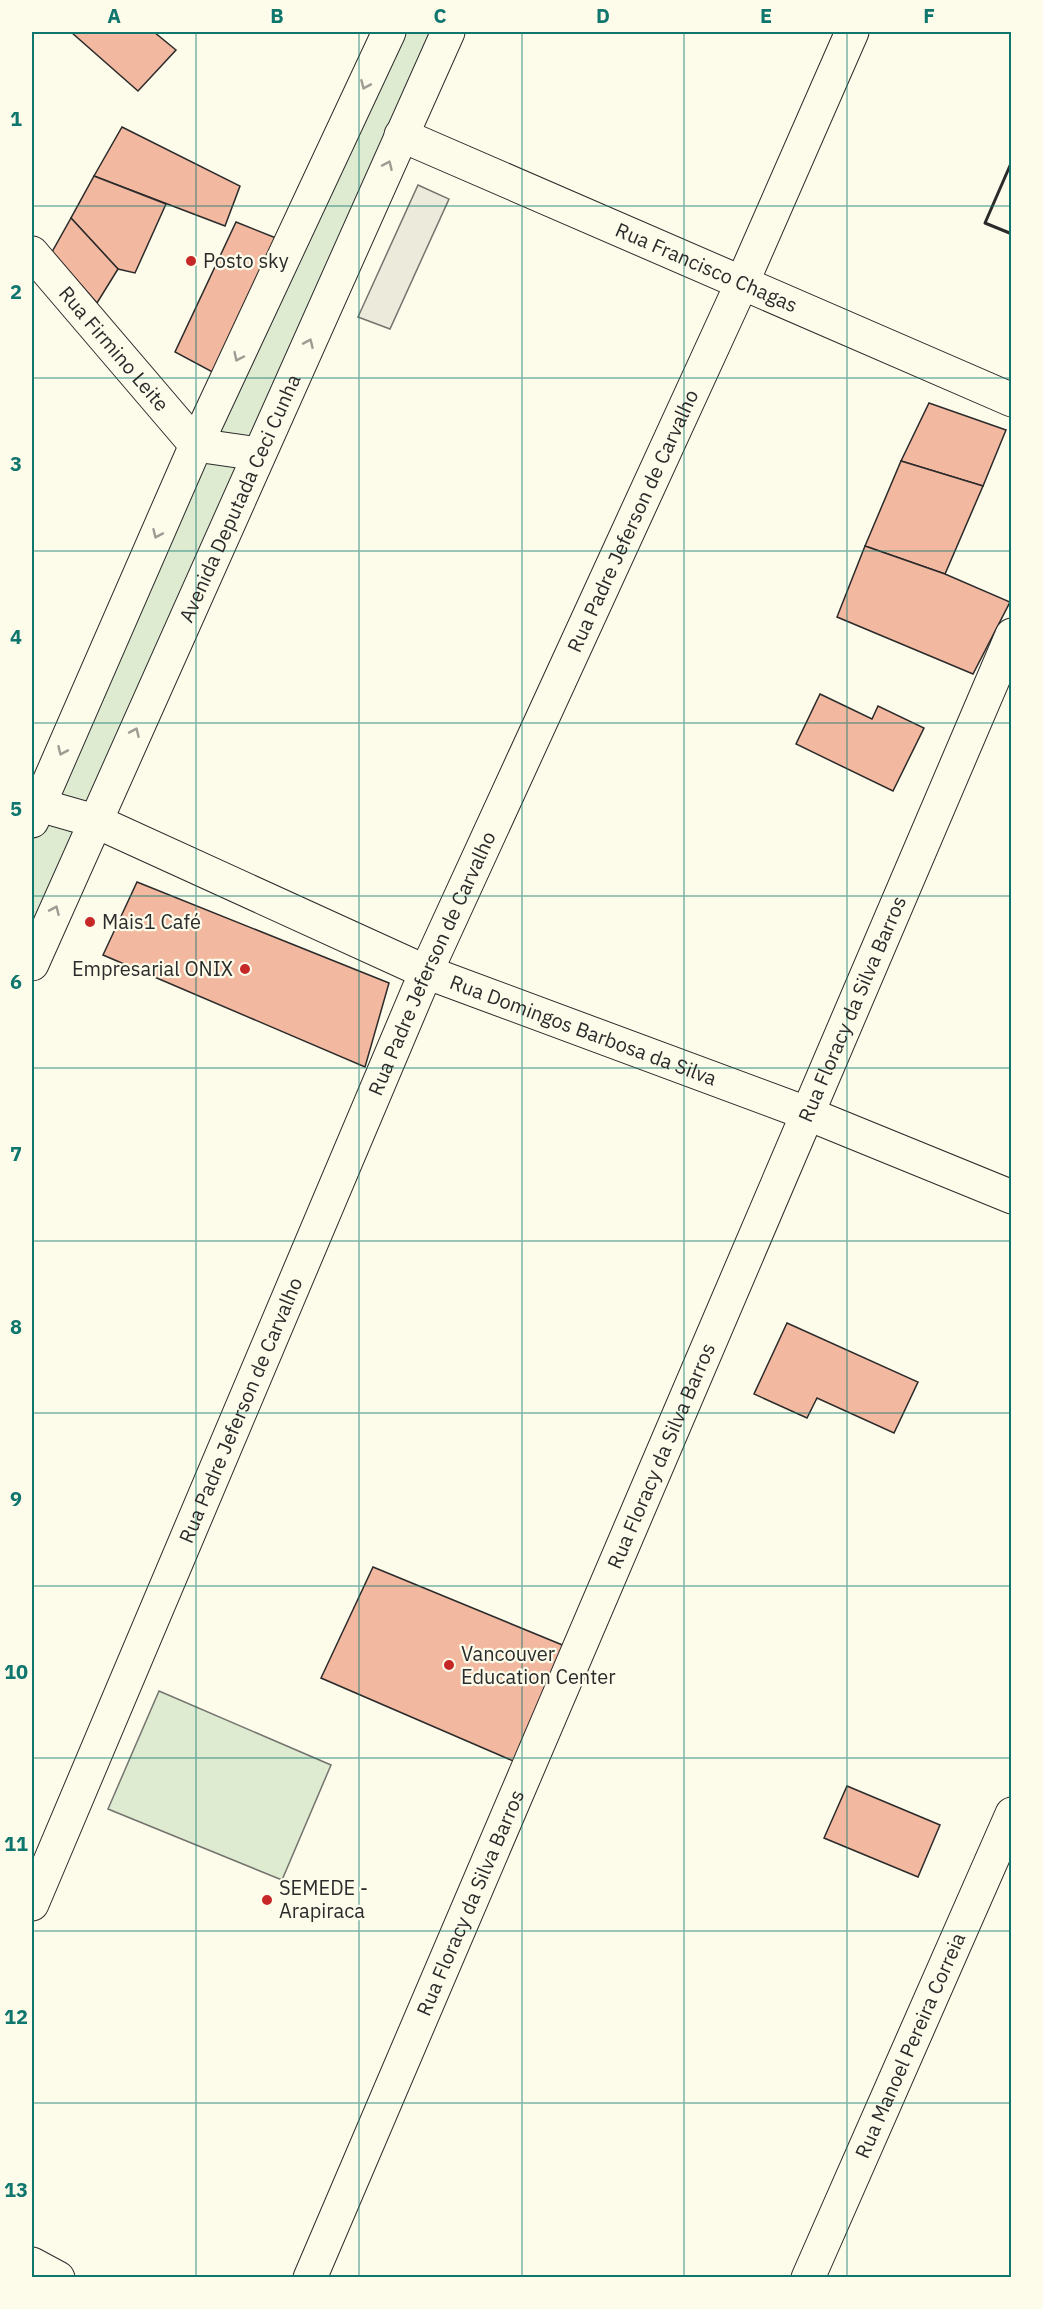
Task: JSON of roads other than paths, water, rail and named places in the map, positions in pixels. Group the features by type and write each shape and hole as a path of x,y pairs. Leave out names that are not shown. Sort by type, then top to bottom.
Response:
{"street":[{"path":"34,810 196,445 388,32"},
{"name":"Avenida Deputada Ceci Cunha","path":"32,964 448,32"},
{"name":"Rua Padre Jeferson de Carvalho","path":"32,1904 426,972 742,283 852,32"},
{"name":"Rua Francisco Chagas","path":"401,135 1011,400"},
{"name":"Rua Firmino Leite","path":"32,253 196,445"},
{"path":"196,445 259,454"},
{"name":"Rua Floracy da Silva Barros","path":"310,2277 1011,635"},
{"name":"Rua Domingos Barbosa da Silva","path":"34,810 95,821 426,972 806,1113 1011,1197"},
{"name":"Rua Manoel Pereira Correia","path":"808,2277 1011,1814"},
{"path":"32,2264 58,2277"}],"place":[{"name":"Posto sky","path":"191,261"},
{"name":"Mais1 Café","path":"90,922"},
{"name":"Empresarial ONIX","path":"245,969"},
{"name":"Vancouver Education Center","path":"449,1665"},
{"name":"SEMEDE - Arapiraca","path":"267,1900"}]}
